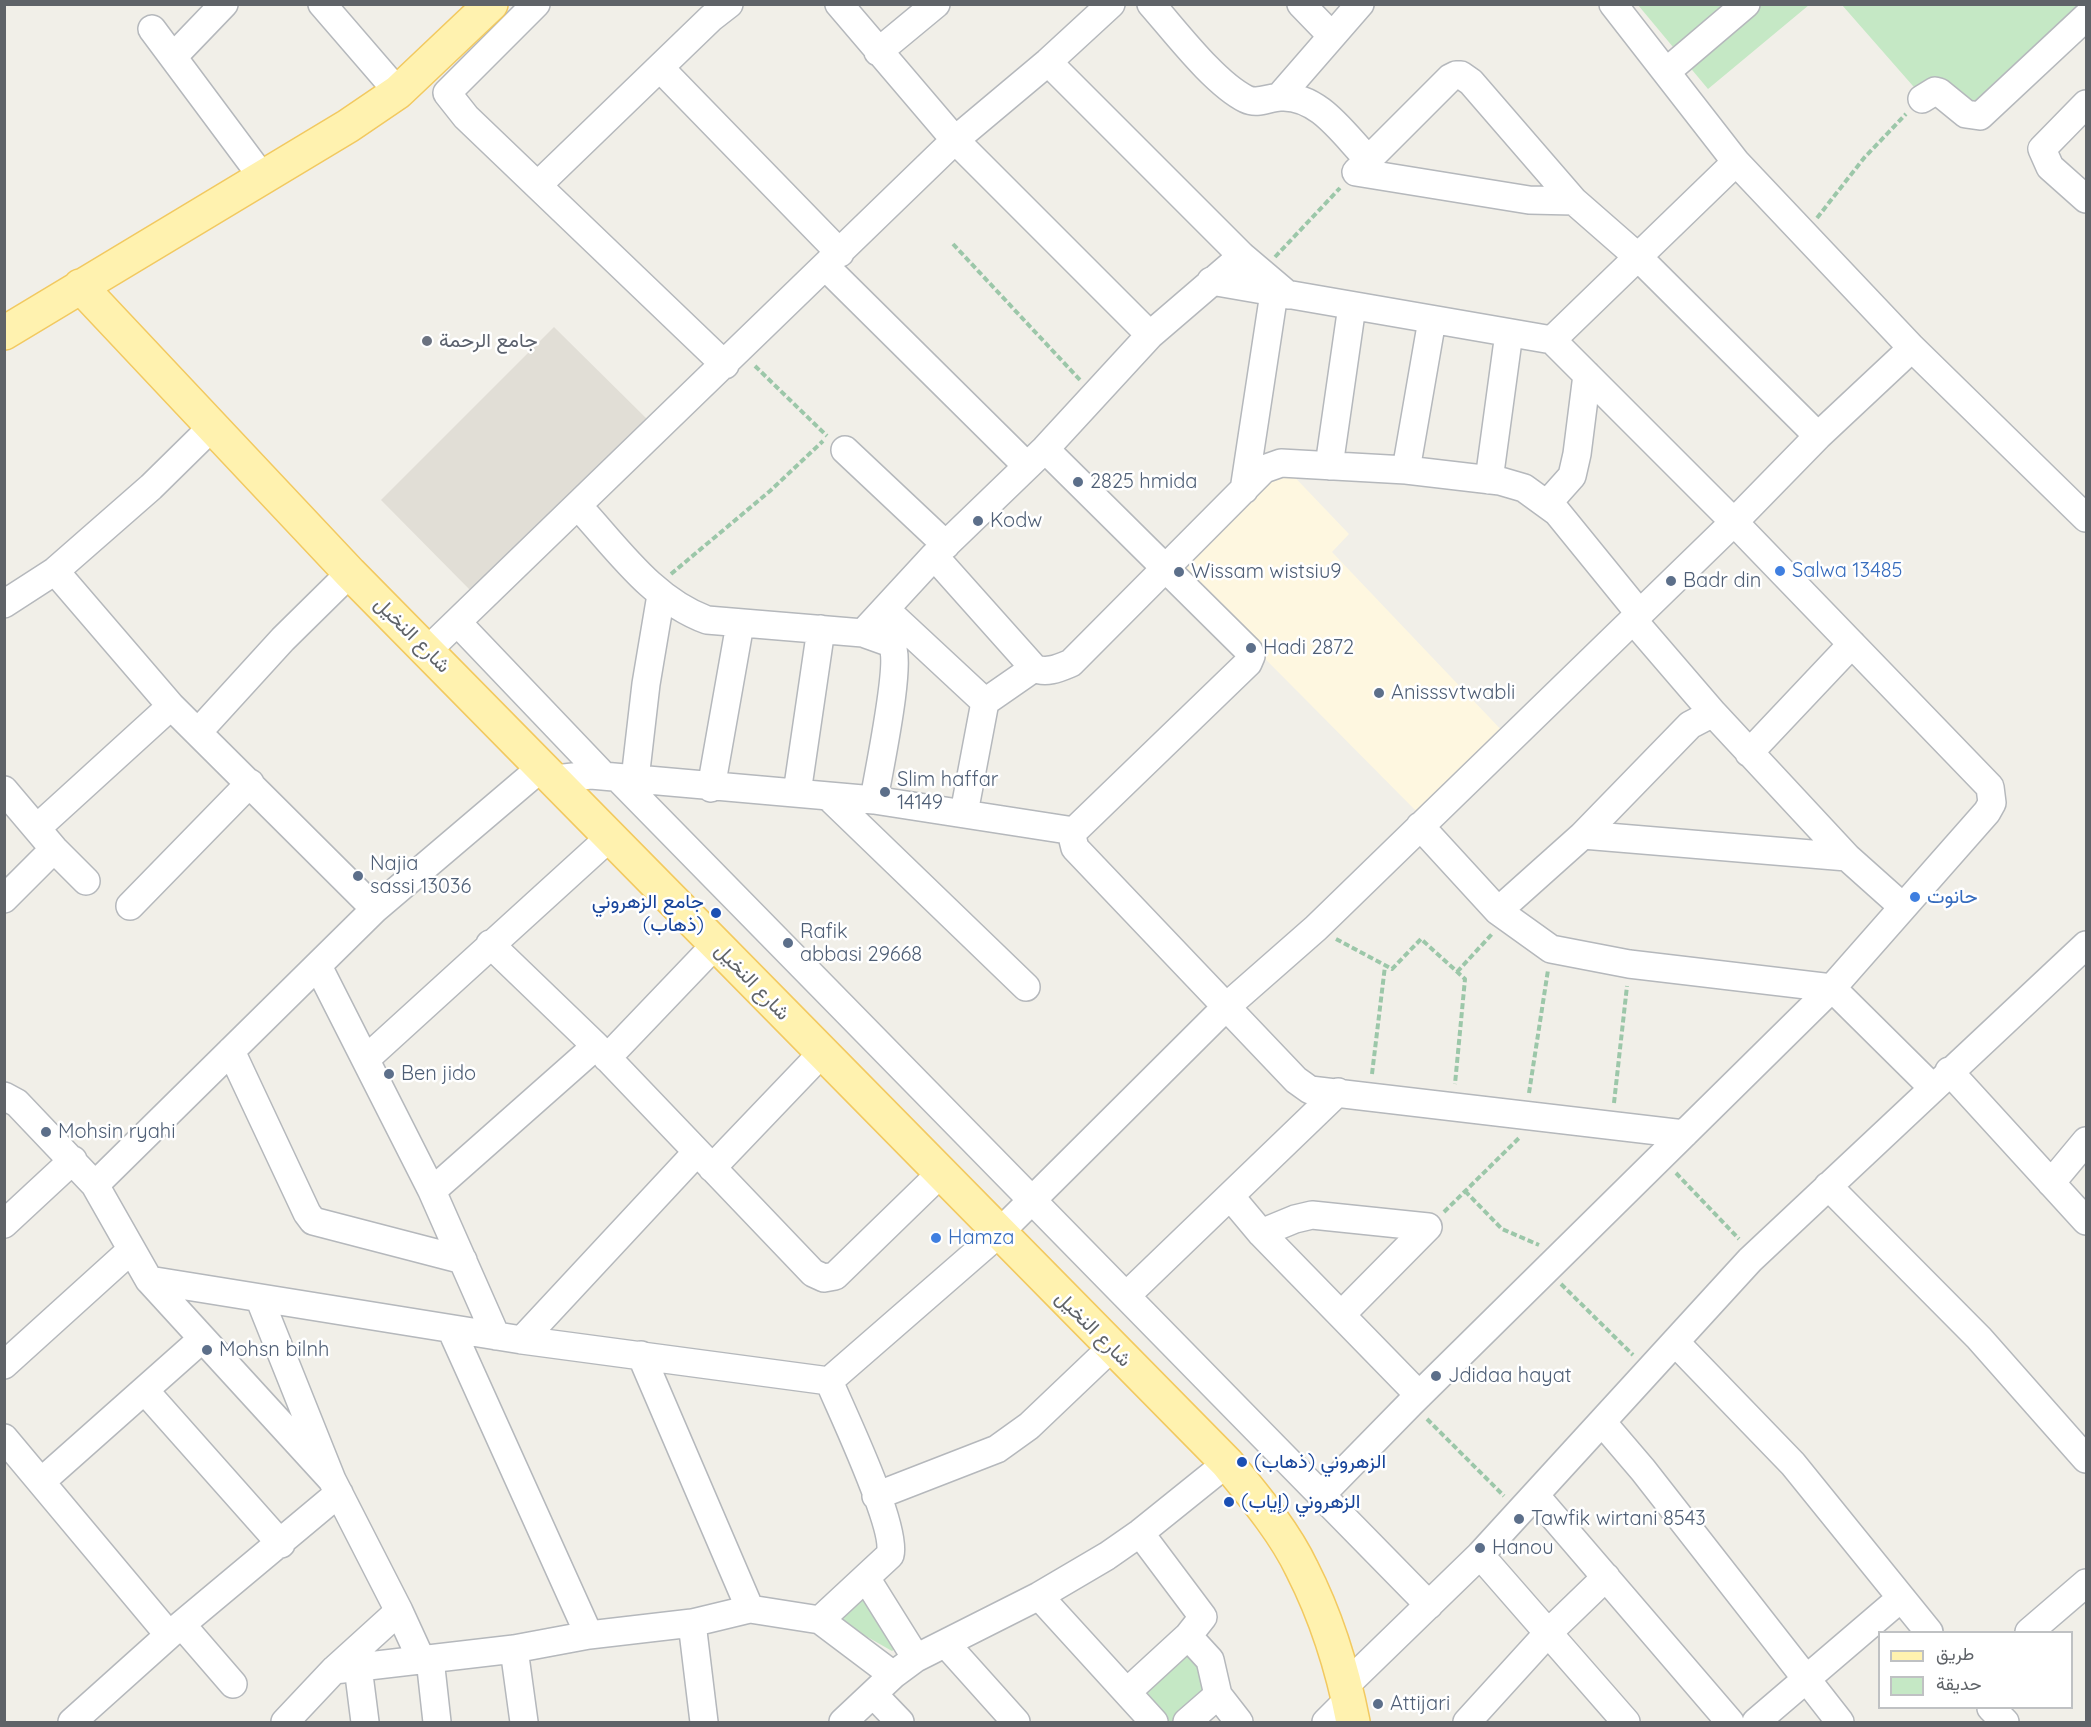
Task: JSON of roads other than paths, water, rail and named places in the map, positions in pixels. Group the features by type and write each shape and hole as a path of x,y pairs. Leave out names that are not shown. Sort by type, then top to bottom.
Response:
{"main road":[{"path":"6,329 348,126 398,92 491,4"},
{"name":"شارع النخيل","path":"80,286 350,573 998,1234 1227,1463 1278,1529 1302,1568 1349,1703"}],"street":[{"path":"174,56 224,4"},
{"path":"322,4 398,92"},
{"path":"447,93 536,4"},
{"path":"839,4 956,140 1150,334"},
{"path":"878,51 936,4"},
{"path":"428,650 956,140 1048,62 1111,4"},
{"path":"1151,4 1218,77 1246,100 1258,101 1280,96 1307,100 1314,105 1362,166 1529,200 1574,201"},
{"path":"1301,4 1331,35"},
{"path":"1280,96 1360,4"},
{"path":"1613,4 1736,162 1804,235 1912,348 2083,506"},
{"path":"1666,72 1746,4"},
{"path":"538,185 660,68 713,9"},
{"path":"1922,99 1935,91 1939,92 1966,114 1980,116 2086,17"},
{"path":"152,29 263,178"},
{"path":"1048,62 1267,278"},
{"path":"425,68 466,117 538,185 732,358"},
{"path":"660,68 833,260 1036,457 1166,570 1249,651 1251,660 1074,831 1072,836 1075,848 1226,1007 1304,1087 1310,1090 1684,1134"},
{"path":"1362,166 1450,78 1461,75 1471,82 1574,201 1638,256 1818,436"},
{"path":"2086,104 2042,149 2050,167 2086,199"},
{"path":"1552,340 1736,162"},
{"path":"1211,281 1267,278"},
{"path":"1244,490 1267,278"},
{"path":"863,633 940,551 1036,457 1150,334 1211,281 1267,278 1352,306 1552,340 1734,522 1990,786 1992,795 1987,812 1832,987 1415,1399 1322,1495"},
{"path":"1329,466 1352,306"},
{"path":"1406,470 1432,320"},
{"path":"1489,480 1509,333"},
{"path":"149,1280 260,1300 509,1338 829,1381 998,1234 1226,1007 1316,928 1734,522 1818,436 1912,348"},
{"path":"1547,504 1572,476 1587,375"},
{"path":"4,604 55,571 151,487 212,427"},
{"path":"836,443 940,551 1034,668 1041,671 1071,663 1264,469 1273,465 1406,470 1489,480 1524,488 1547,504 1575,532 1636,617 1713,713 1749,753 1847,858 1903,907"},
{"path":"578,506 657,592 688,613 707,620 740,624 863,633 891,643 894,653 890,700 874,800"},
{"path":"55,571 171,706 199,731 375,909"},
{"path":"199,731 283,639 350,573"},
{"path":"619,778 646,684 657,592"},
{"path":"885,609 985,702"},
{"path":"457,622 619,778 1429,1605"},
{"path":"711,788 740,624"},
{"path":"797,793 821,629"},
{"path":"1749,753 1852,644"},
{"path":"964,813 985,702 1034,668"},
{"path":"37,828 171,706"},
{"path":"1503,915 1690,725 1713,713"},
{"path":"95,1185 319,968 375,909 548,773 874,800 1074,831"},
{"path":"130,906 250,783"},
{"path":"4,790 54,849 86,880"},
{"path":"829,797 1026,987"},
{"path":"1420,826 1503,915 1551,949 1629,964 1832,987 1941,1079 2051,1183 2086,1221"},
{"path":"1583,834 1847,858"},
{"path":"366,1059 610,837"},
{"path":"4,899 54,849"},
{"path":"490,944 602,1052 813,1273 830,1278 843,1270 940,1174"},
{"path":"432,1191 602,1052 716,944"},
{"path":"1326,1722 1349,1703 1429,1605 1480,1555 1754,1255 2086,945"},
{"path":"319,968 432,1191 463,1260 509,1338"},
{"path":"231,1051 307,1213 313,1221 463,1260"},
{"path":"509,1338 822,1053"},
{"path":"1126,1296 1338,1092"},
{"path":"4,1096 17,1103 95,1185 130,1251 149,1280 335,1486"},
{"path":"2051,1183 2086,1141"},
{"path":"4,1224 73,1160"},
{"path":"1828,1186 1979,1338 2086,1459"},
{"path":"1230,1196 1261,1233 1342,1314 1415,1399"},
{"path":"1261,1233 1303,1216 1312,1215 1428,1227 1342,1314"},
{"path":"4,1365 130,1251"},
{"path":"260,1300 335,1486 425,1659 437,1722"},
{"path":"451,1329 590,1635"},
{"path":"42,1481 146,1392 202,1339"},
{"path":"1675,1342 1793,1464 1928,1631"},
{"path":"876,1496 997,1449 1029,1426 1112,1347"},
{"path":"641,1354 750,1609"},
{"path":"820,1620 890,1555 893,1546 876,1496 829,1381"},
{"path":"146,1392 281,1544"},
{"path":"1602,1422 1650,1479 1840,1722"},
{"path":"4,1438 175,1630 233,1684"},
{"path":"843,1722 893,1675 916,1658 1039,1596 1140,1533 1227,1463"},
{"path":"72,1722 175,1630 281,1544 335,1486"},
{"path":"1527,1503 1606,1577 1730,1722"},
{"path":"1127,1692 1188,1636 1202,1620 1201,1613 1140,1533"},
{"path":"1480,1555 1626,1722"},
{"path":"1467,1722 1548,1633 1606,1577"},
{"path":"866,1578 916,1658"},
{"path":"2029,1631 2085,1587"},
{"path":"1039,1596 1154,1722"},
{"path":"1756,1722 1900,1598"},
{"path":"346,1668 514,1648 590,1635 692,1623 750,1609 820,1620 893,1675"},
{"path":"290,1721 346,1668 399,1611"},
{"path":"692,1623 704,1722"},
{"path":"1188,1636 1210,1660 1218,1695 1239,1722"},
{"path":"946,1644 1016,1722"},
{"path":"514,1648 524,1722"},
{"path":"346,1668 365,1722"},
{"path":"874,1695 900,1722"},
{"path":"1187,1722 1218,1695"},
{"path":"1993,1709 2005,1722"}],"place":[{"name":"جامع الرحمة","path":"427,341"},
{"name":"2825 hmida","path":"1078,482"},
{"name":"Kodw","path":"978,521"},
{"name":"Salwa 13485","path":"1780,571"},
{"name":"Wissam wistsiu9","path":"1179,572"},
{"name":"Badr din","path":"1671,581"},
{"name":"Hadi 2872","path":"1251,648"},
{"name":"Anisssvtwabli","path":"1379,693"},
{"name":"Slim haffar 14149","path":"885,792"},
{"name":"Najia sassi 13036","path":"358,876"},
{"name":"حانوت","path":"1915,897"},
{"name":"جامع الزهروني (ذهاب)","path":"716,913"},
{"name":"Rafik abbasi 29668","path":"788,943"},
{"name":"Ben jido","path":"389,1074"},
{"name":"Mohsin ryahi","path":"46,1132"},
{"name":"Hamza","path":"936,1238"},
{"name":"Mohsn bilnh","path":"207,1350"},
{"name":"Jdidaa hayat","path":"1436,1376"},
{"name":"الزهروني (ذهاب)","path":"1242,1462"},
{"name":"الزهروني (إياب)","path":"1229,1502"},
{"name":"Tawfik wirtani 8543","path":"1519,1519"},
{"name":"Hanou","path":"1480,1548"},
{"name":"Attijari","path":"1378,1704"}]}
